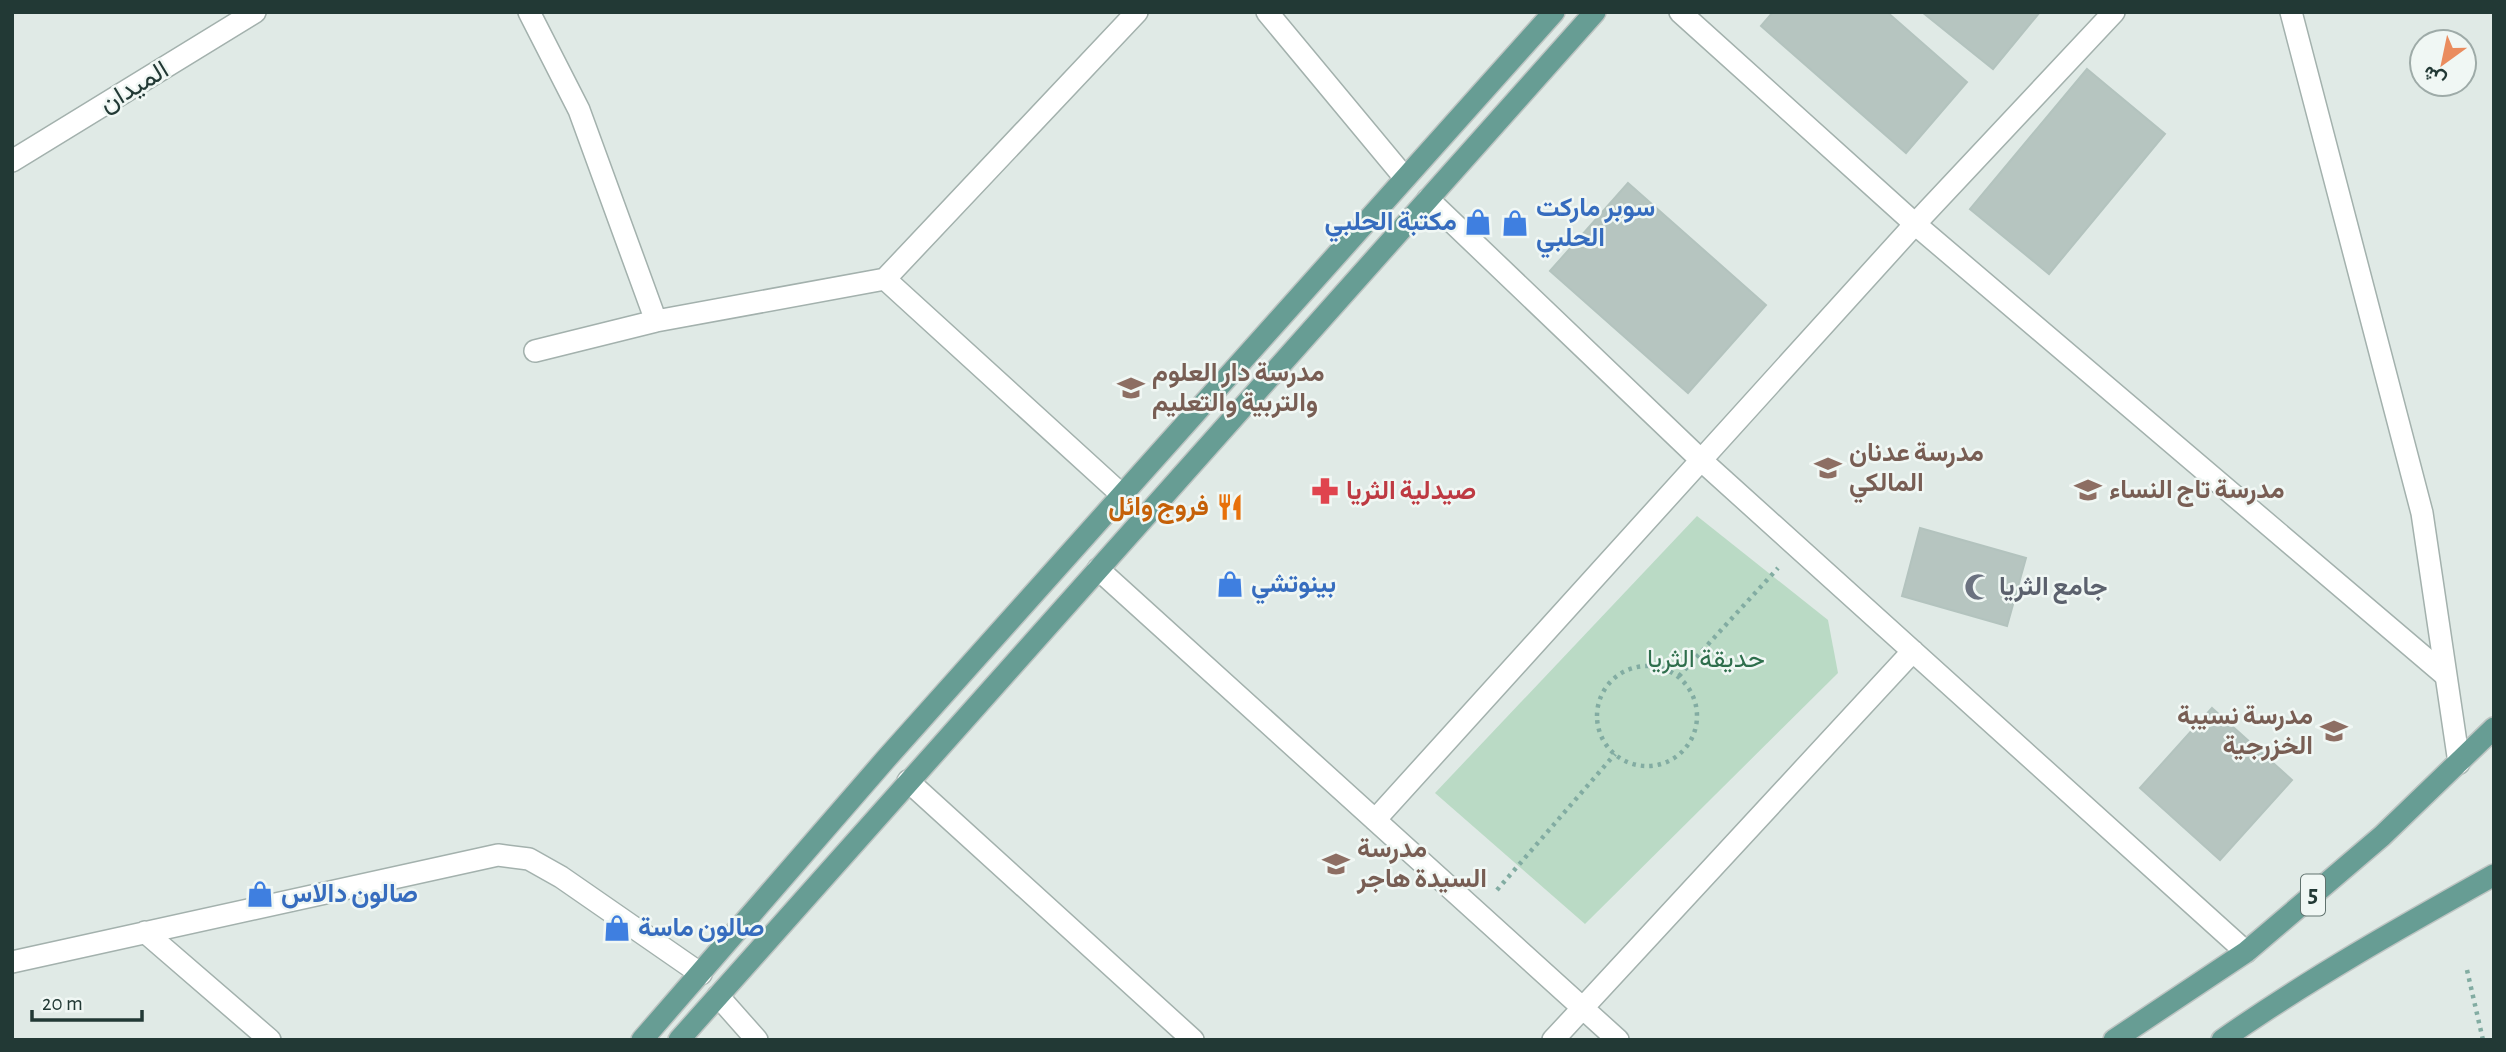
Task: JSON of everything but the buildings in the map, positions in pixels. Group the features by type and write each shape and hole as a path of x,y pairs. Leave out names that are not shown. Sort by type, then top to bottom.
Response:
{"main road":[{"path":"642,1040 885,760 1554,12"},
{"path":"679,1040 1595,12"},
{"name":"5","path":"2114,1040 2246,952 2382,836 2494,728"},
{"path":"2222,1040 2277,1002 2423,914 2494,875"}],"street":[{"name":"الميدان","path":"12,161 255,12"},
{"path":"529,12 579,110 656,321"},
{"path":"535,351 656,321 885,279 1137,12"},
{"path":"1267,12 1405,178"},
{"path":"1680,12 1915,224 2445,675"},
{"path":"1375,820 1915,224 2114,12"},
{"path":"2291,12 2422,513 2459,763"},
{"path":"1428,200 1701,460 2246,952"},
{"path":"885,279 1122,495"},
{"path":"1098,569 1618,1040"},
{"path":"1553,1040 1913,651"},
{"path":"908,781 1193,1040"},
{"path":"12,962 498,855 529,859 561,877 701,974"},
{"path":"145,932 270,1040"},
{"path":"718,996 757,1040"}],"path":[{"path":"1679,676 1797,547"},
{"path":"1640,665 1658,666 1679,676 1690,689 1698,710 1690,744 1678,756 1650,766 1632,764 1615,754 1603,741 1596,714 1600,696 1609,682 1623,670 1640,665"},
{"path":"1478,912 1615,754"},
{"path":"2467,970 2483,1040"}],"green space":[{"name":"حديقة الثريا","path":"1697,516 1828,620 1838,673 1585,924 1435,793"}],"place":[{"name":"مكتبة الحلبي","path":"1478,222"},
{"name":"سوبر ماركت الحلبي","path":"1515,223"},
{"name":"مدرسة دار العلوم والتربية والتعليم","path":"1131,388"},
{"name":"مدرسة عدنان المالكي","path":"1828,468"},
{"name":"مدرسة تاج النساء","path":"2088,490"},
{"name":"صيدلية الثريا","path":"1325,491"},
{"name":"فروج وائل","path":"1230,507"},
{"name":"بينوتشي","path":"1230,584"},
{"name":"جامع الثريا","path":"1978,587"},
{"name":"مدرسة نسيبة الخزرجية","path":"2334,731"},
{"name":"مدرسة السيدة هاجر","path":"1336,864"},
{"name":"صالون دالاس","path":"260,894"},
{"name":"صالون ماسة","path":"617,928"}]}
